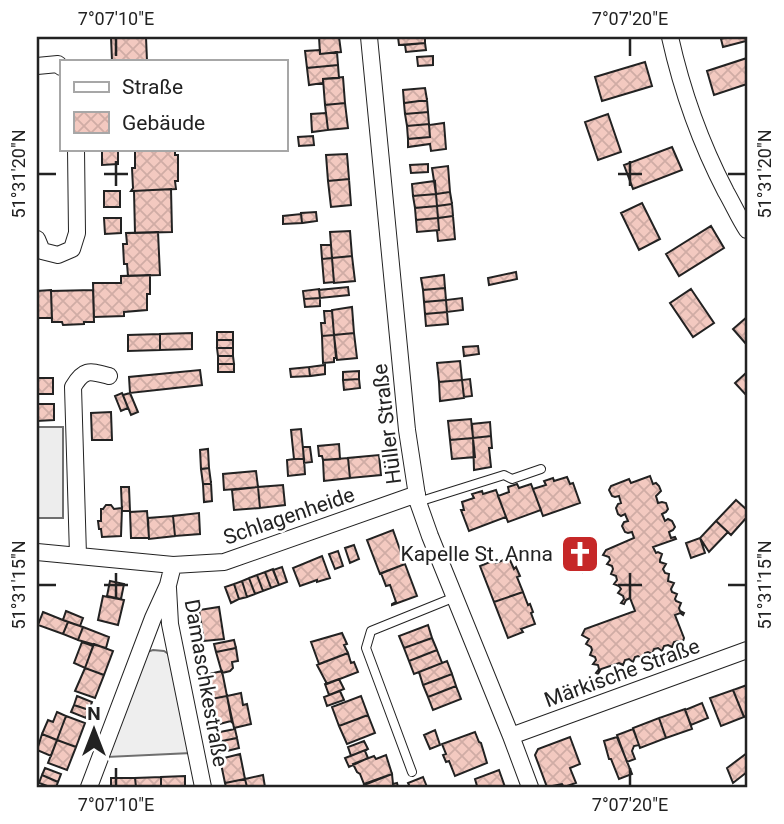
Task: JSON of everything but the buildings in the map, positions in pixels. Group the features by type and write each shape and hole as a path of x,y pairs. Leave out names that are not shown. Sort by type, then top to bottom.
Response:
{"street":[{"name":"Hüller Straße","path":"369,37 407,430 418,498 430,536 530,787"},
{"path":"670,37 691,113 715,170 747,230"},
{"path":"37,65 60,66"},
{"path":"37,239 42,251 58,255 72,249 78,233 76,150"},
{"path":"78,555 73,387 80,376 91,371 109,376"},
{"name":"Schlagenheide","path":"37,552 173,565 224,562 418,498"},
{"path":"89,787 168,585 173,565"},
{"name":"Damaschkestraße","path":"168,585 170,624 203,787"},
{"name":"Märkische Straße","path":"511,736 747,650"}],"lane":[{"path":"418,498 504,475 512,479 541,469"},
{"path":"412,772 366,648 370,631 455,597"}],"shaded area":[{"path":"37,427 63,427 63,518 37,518"},
{"path":"164,651 170,655 191,753 107,757 147,652"}],"place":[{"name":"Kapelle St. Anna","path":"580,554"}]}
